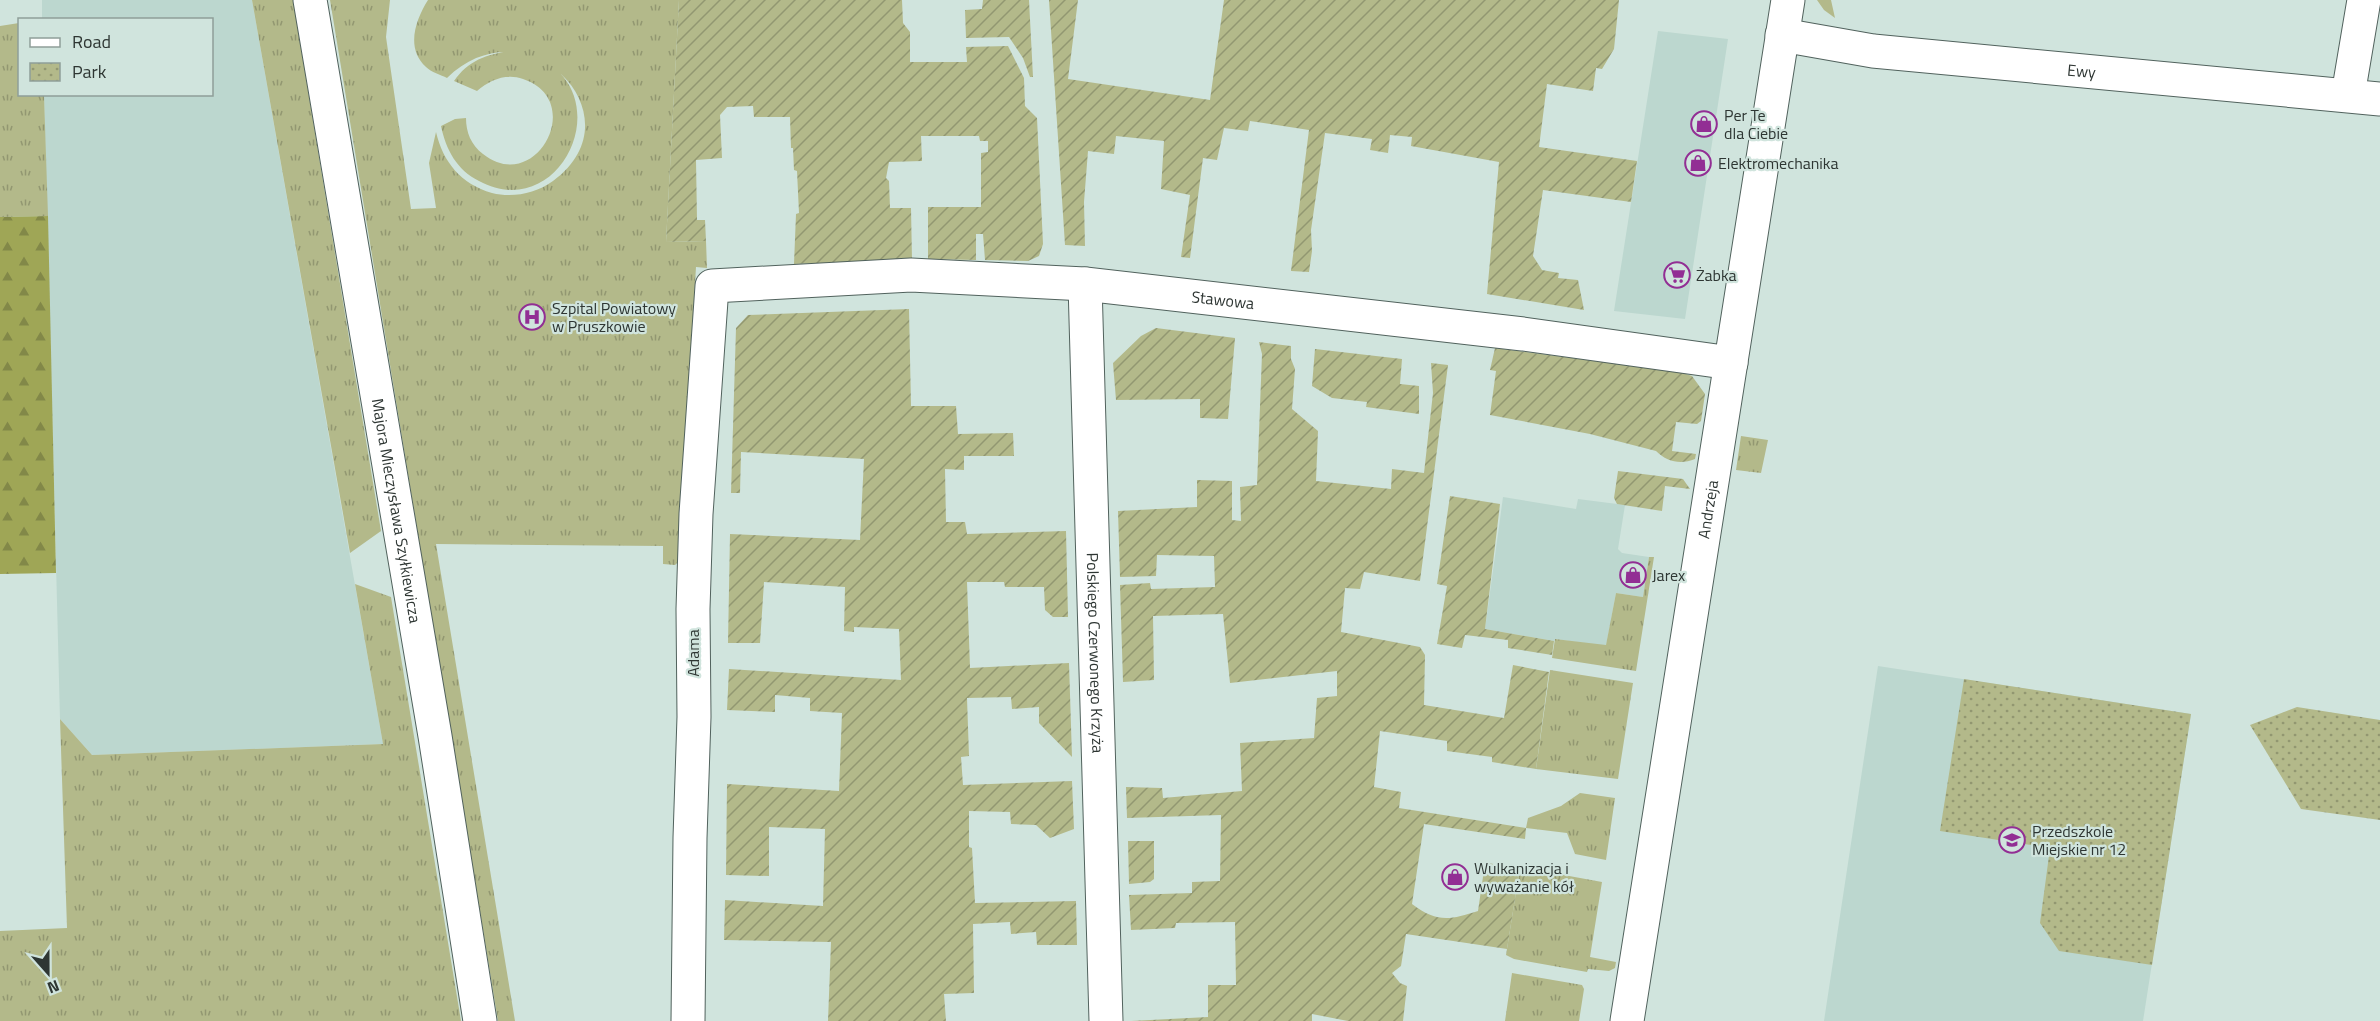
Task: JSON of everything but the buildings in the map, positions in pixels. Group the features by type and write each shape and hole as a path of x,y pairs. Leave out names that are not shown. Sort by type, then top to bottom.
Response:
{"street":[{"name":"Majora Mieczysława Szyłkiewicza","path":"310,0 435,736 480,1021"},
{"name":"Andrzeja","path":"1627,1021 1788,0"},
{"path":"2348,95 2364,0"},
{"name":"Ewy","path":"1782,35 1873,51 2380,99"},
{"name":"Stawowa","path":"712,286 912,275 1085,284 1523,334 1731,363"},
{"name":"Polskiego Czerwonego Krzyża","path":"1085,284 1107,1021"},
{"name":"Adama","path":"688,1021 696,514 712,286"}],"shaded area":[{"path":"42,0 252,0 383,744 92,755 60,719 44,96 213,96 213,18 42,18"},
{"path":"1658,31 1728,39 1685,319 1614,311"},
{"path":"1503,497 1576,509 1578,499 1625,505 1618,549 1622,553 1649,557 1643,597 1616,593 1606,646 1555,639 1554,641 1485,629"},
{"name":"Przedszkole Miejskie nr 12","path":"1878,666 2191,714 2143,1021 1824,1021"}],"green space":[{"path":"252,0 293,0 381,531 350,553"},
{"name":"Szpital Powiatowy w Pruszkowie","path":"330,0 390,0 386,37 411,209 436,208 429,163 436,132 443,153 463,178 492,193 515,195 531,192 553,181 577,155 585,127 579,99 563,76 539,59 509,52 478,57 447,78 428,69 420,59 414,42 420,16 428,0 679,0 666,242 706,241 707,268 696,267 678,562 675,565 663,564 663,546 436,544 515,1021 498,1021"},
{"path":"679,0 902,0 903,23 910,32 910,62 967,62 966,47 1008,46 1024,78 1025,106 1037,118 1043,244 1039,256 1028,261 985,260 983,234 976,234 976,260 928,259 928,207 981,207 981,153 988,152 988,141 980,141 979,136 921,136 922,161 889,162 886,178 889,181 890,208 911,208 912,260 794,264 796,214 799,213 797,171 794,170 793,148 791,148 790,117 754,117 753,106 727,107 720,115 722,158 696,160 697,220 705,220 706,241 666,242"},
{"path":"983,0 1029,0 1033,77 1030,77 1023,58 1009,37 966,38 965,10 982,9"},
{"path":"1049,0 1078,0 1068,79 1210,100 1224,0 1619,0 1614,49 1602,69 1596,68 1593,91 1547,84 1539,147 1637,161 1631,202 1543,190 1533,256 1542,270 1559,273 1558,278 1578,280 1584,310 1487,294 1499,162 1411,146 1412,137 1390,135 1388,153 1370,150 1372,139 1325,133 1311,230 1312,251 1309,272 1291,271 1309,130 1250,121 1248,131 1224,128 1217,160 1203,158 1190,258 1181,257 1190,195 1161,189 1164,141 1116,136 1114,154 1088,151 1084,202 1085,246 1065,245"},
{"path":"1817,0 1831,0 1835,18 1824,10"},
{"path":"18,23 18,96 44,96 48,216 0,217 0,26"},
{"path":"517,51 551,65 571,88 577,115 573,143 559,167 538,184 510,190 479,181 464,171 449,151 441,126 455,119 466,118 468,133 475,147 483,154 503,164 521,163 536,154 547,140 552,123 551,105 542,90 517,77 504,77 477,91 454,81 467,67 481,58"},
{"path":"48,216 56,573 0,574 0,217"},
{"path":"909,309 911,406 956,406 958,434 1013,433 1014,456 964,456 964,470 945,469 946,522 965,522 967,534 1066,531 1068,617 1053,617 1045,610 1044,587 1005,587 1004,582 967,582 970,668 1069,663 1072,757 1039,723 1039,707 1012,709 1011,697 967,698 969,756 961,757 963,785 1072,781 1074,829 1050,838 1036,825 1011,824 1010,812 969,811 969,847 972,848 975,903 1076,901 1077,945 1037,945 1036,932 1011,934 1010,922 973,924 974,993 944,994 946,1021 828,1021 831,942 724,940 725,900 823,906 825,829 769,827 769,876 726,875 727,784 839,791 842,713 810,711 810,698 775,695 775,712 727,710 729,669 901,680 899,629 854,627 854,632 844,631 845,587 764,582 760,643 728,643 730,534 860,540 864,459 741,452 740,493 731,493 736,328 748,315"},
{"path":"1156,328 1235,338 1228,419 1200,418 1200,399 1116,400 1113,363 1141,336"},
{"path":"1259,342 1291,346 1291,359 1295,369 1292,409 1318,431 1316,481 1391,489 1392,469 1424,473 1433,393 1431,363 1448,365 1420,581 1364,572 1360,589 1345,588 1341,632 1420,647 1425,655 1424,705 1504,718 1513,665 1549,672 1536,769 1492,762 1492,757 1447,751 1447,741 1380,731 1374,787 1401,792 1399,808 1526,828 1525,839 1424,824 1412,904 1429,914 1451,918 1478,911 1485,863 1520,867 1507,949 1406,934 1401,966 1392,973 1400,983 1407,986 1403,1021 1348,1021 1312,1014 1312,1021 1131,1021 1208,1017 1208,985 1236,985 1235,922 1176,923 1175,928 1131,930 1129,895 1192,893 1192,882 1220,881 1221,815 1127,818 1126,787 1162,788 1163,798 1242,791 1240,743 1314,738 1317,698 1337,696 1337,671 1230,683 1223,614 1153,616 1154,680 1123,682 1120,585 1150,583 1151,589 1215,587 1214,556 1157,555 1156,576 1120,577 1118,511 1197,507 1197,480 1232,481 1232,520 1241,521 1240,487 1257,485 1262,354"},
{"path":"1495,348 1680,372 1692,376 1705,394 1701,421 1697,424 1676,422 1672,451 1696,454 1695,459 1685,462 1674,461 1656,451 1590,434 1490,415 1496,371 1490,370"},
{"path":"1315,349 1402,359 1400,384 1419,386 1419,414 1366,407 1367,402 1332,398 1312,386"},
{"path":"1741,436 1768,440 1761,473 1736,470"},
{"path":"1618,471 1683,479 1690,489 1665,486 1662,511 1617,504 1614,498"},
{"path":"1450,496 1500,504 1485,629 1554,641 1552,655 1508,648 1508,640 1465,635 1462,648 1437,644 1447,586 1437,584"},
{"path":"1649,557 1654,557 1636,671 1552,658 1555,639 1606,645 1616,593 1643,597"},
{"path":"355,584 391,597 461,1021 0,1021 0,931 67,928 60,719 92,755 383,744"},
{"path":"1550,670 1633,683 1618,779 1536,769"},
{"path":"1964,679 2191,714 2152,965 2059,951 2040,923 2050,848 1940,831"},
{"path":"2297,707 2380,720 2380,820 2301,809 2250,725"},
{"path":"1580,793 1615,798 1606,860 1575,854 1567,833 1526,828 1528,818 1561,806"},
{"path":"1128,841 1154,841 1154,879 1150,882 1129,884"},
{"path":"1520,867 1602,882 1590,957 1616,962 1615,968 1609,971 1588,969 1587,972 1514,959 1506,955"},
{"path":"1512,973 1582,985 1584,989 1579,1021 1505,1021"}],"place":[{"name":"Per Te dla Ciebie","path":"1704,124"},
{"name":"Elektromechanika","path":"1698,163"},
{"name":"Żabka","path":"1677,275"},
{"name":"Szpital Powiatowy w Pruszkowie","path":"532,317"},
{"name":"Jarex","path":"1633,575"},
{"name":"Przedszkole Miejskie nr 12","path":"2012,840"},
{"name":"Wulkanizacja i wyważanie kół","path":"1455,877"}]}
